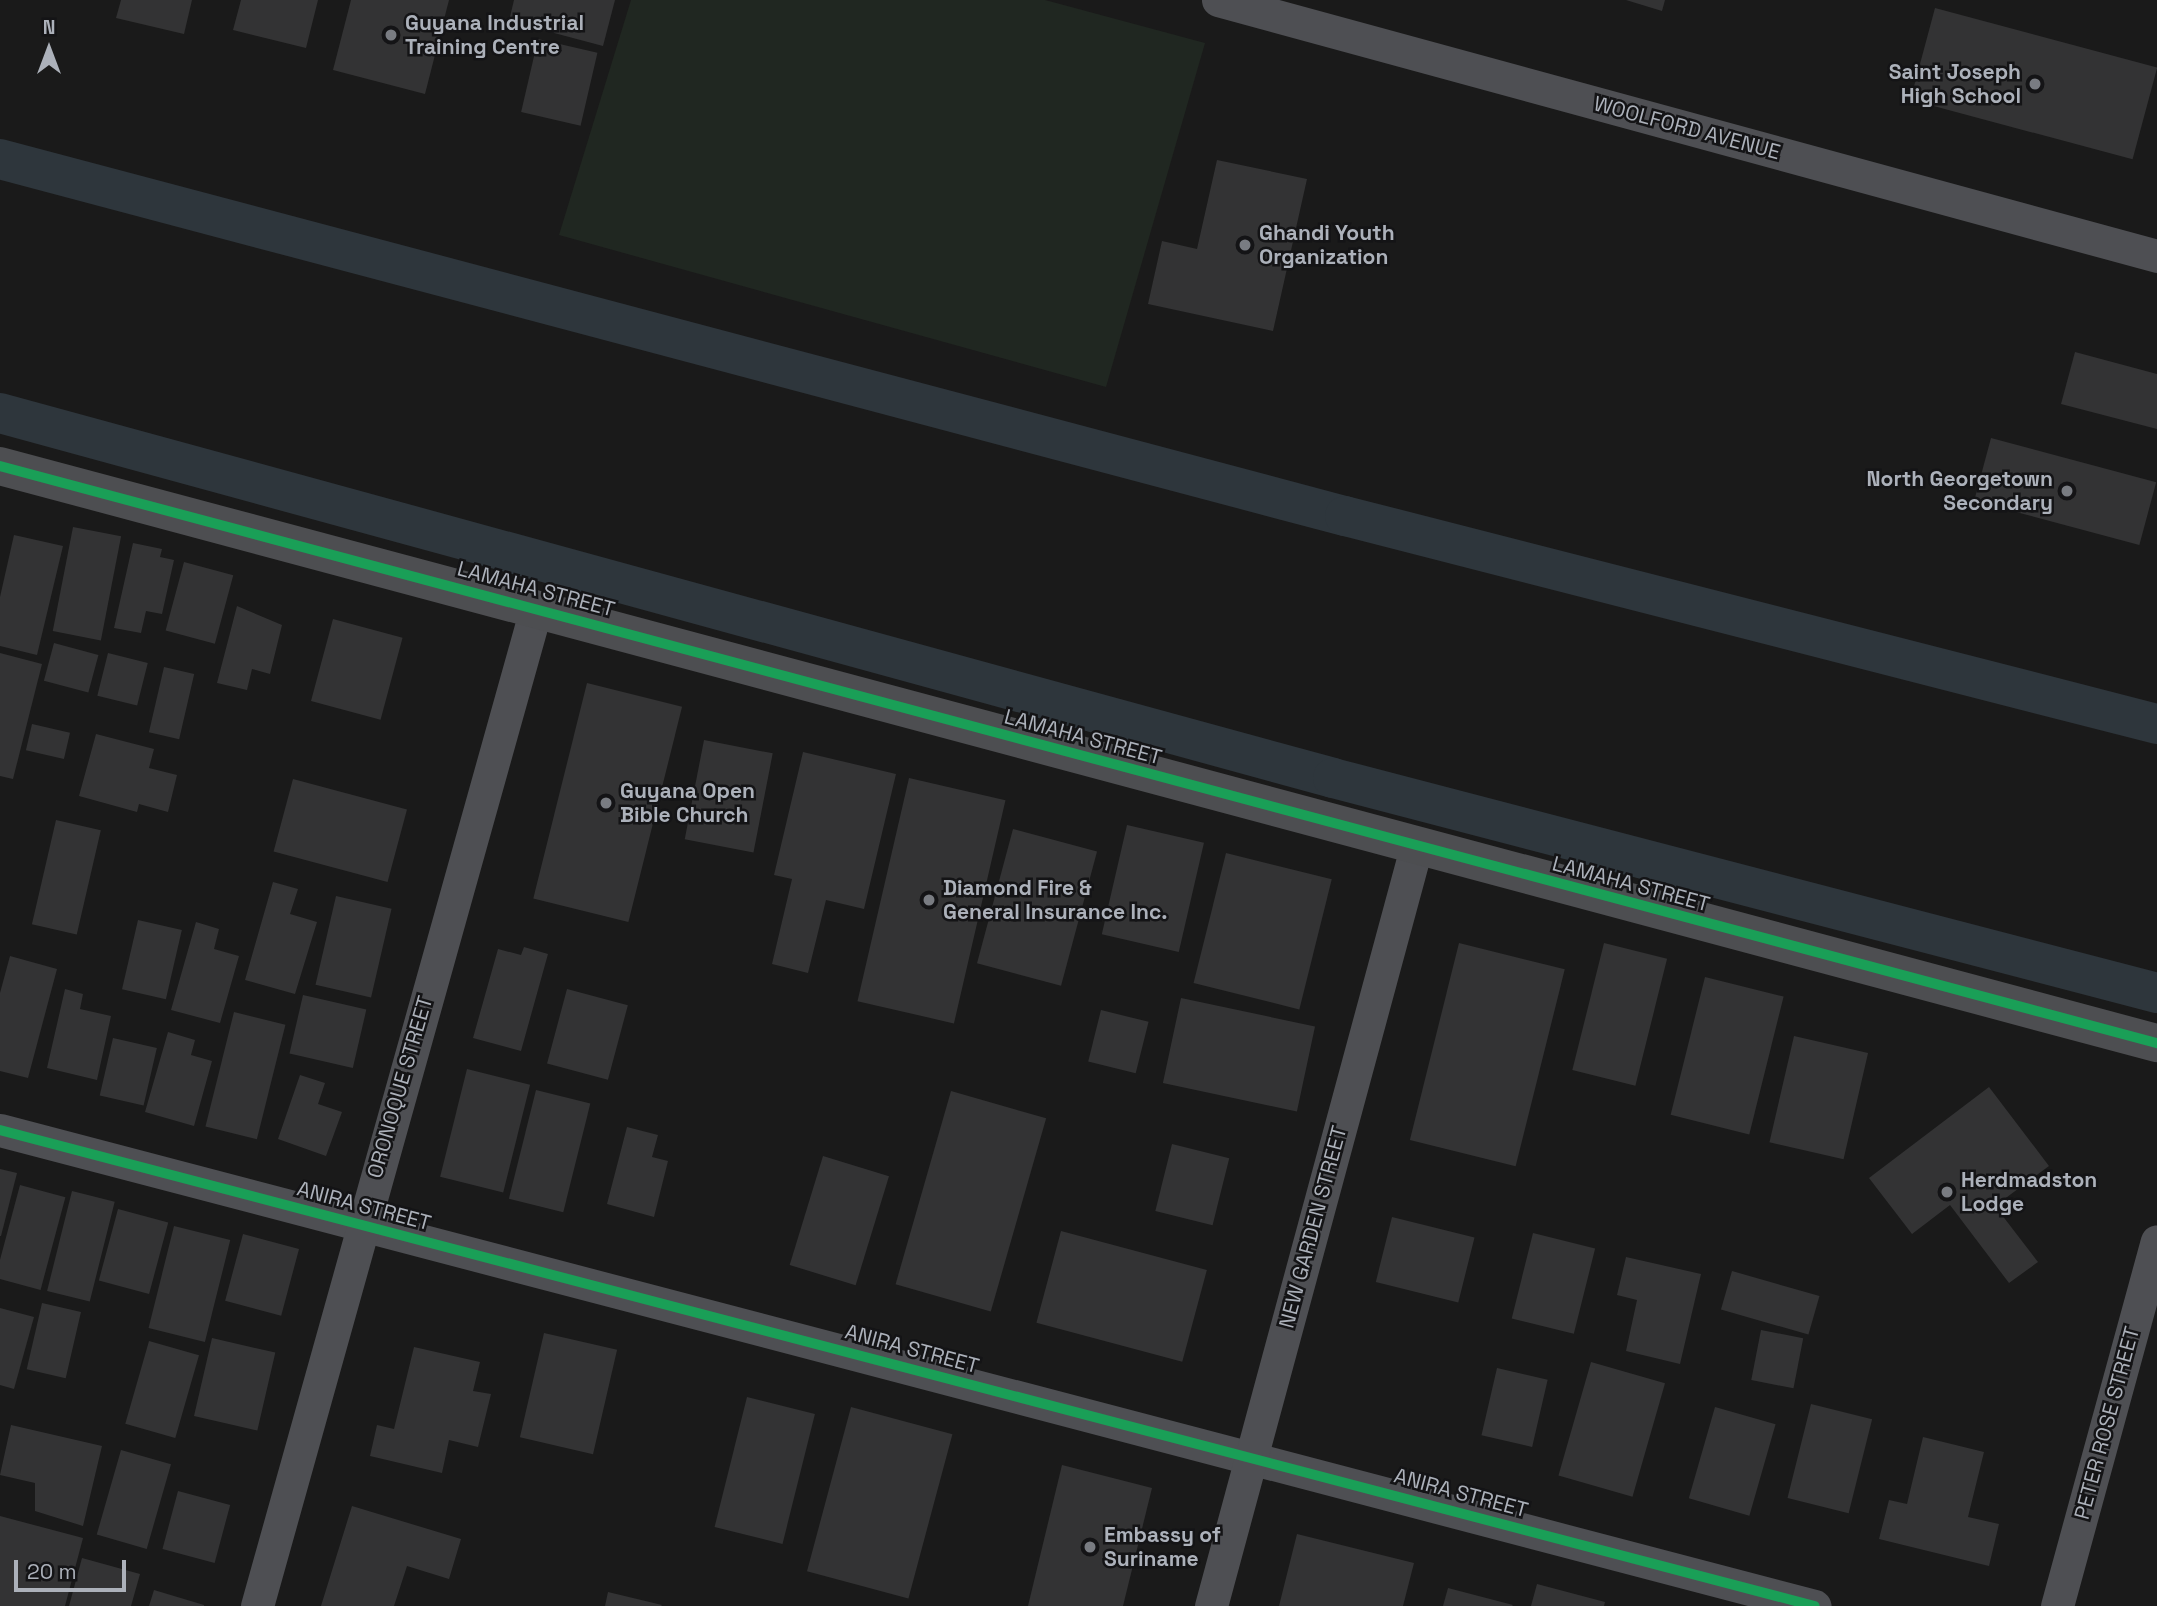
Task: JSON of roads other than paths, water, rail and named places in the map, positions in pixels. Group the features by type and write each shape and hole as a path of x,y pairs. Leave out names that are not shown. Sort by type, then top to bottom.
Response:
{"street":[{"name":"WOOLFORD AVENUE","path":"1218,0 2157,256"},
{"name":"LAMAHA STREET","path":"0,466 1416,848 2157,1043"},
{"name":"ORONOQUE STREET","path":"257,1606 361,1225 536,609"},
{"name":"NEW GARDEN STREET","path":"1210,1606 1416,848"},
{"name":"ANIRA STREET","path":"0,1130 1815,1606"},
{"name":"PETER ROSE STREET","path":"2057,1606 2157,1241"}],"waterway":[{"path":"0,159 1345,516 2157,724"},
{"path":"0,413 1333,778 2157,993"}],"place":[{"name":"Guyana Industrial Training Centre","path":"391,35"},
{"name":"Saint Joseph High School","path":"2035,84"},
{"name":"Ghandi Youth Organization","path":"1245,245"},
{"name":"North Georgetown Secondary","path":"2067,491"},
{"name":"Guyana Open Bible Church","path":"606,803"},
{"name":"Diamond Fire & General Insurance Inc.","path":"929,900"},
{"name":"Herdmadston Lodge","path":"1947,1192"},
{"name":"Embassy of Suriname","path":"1090,1547"}]}
